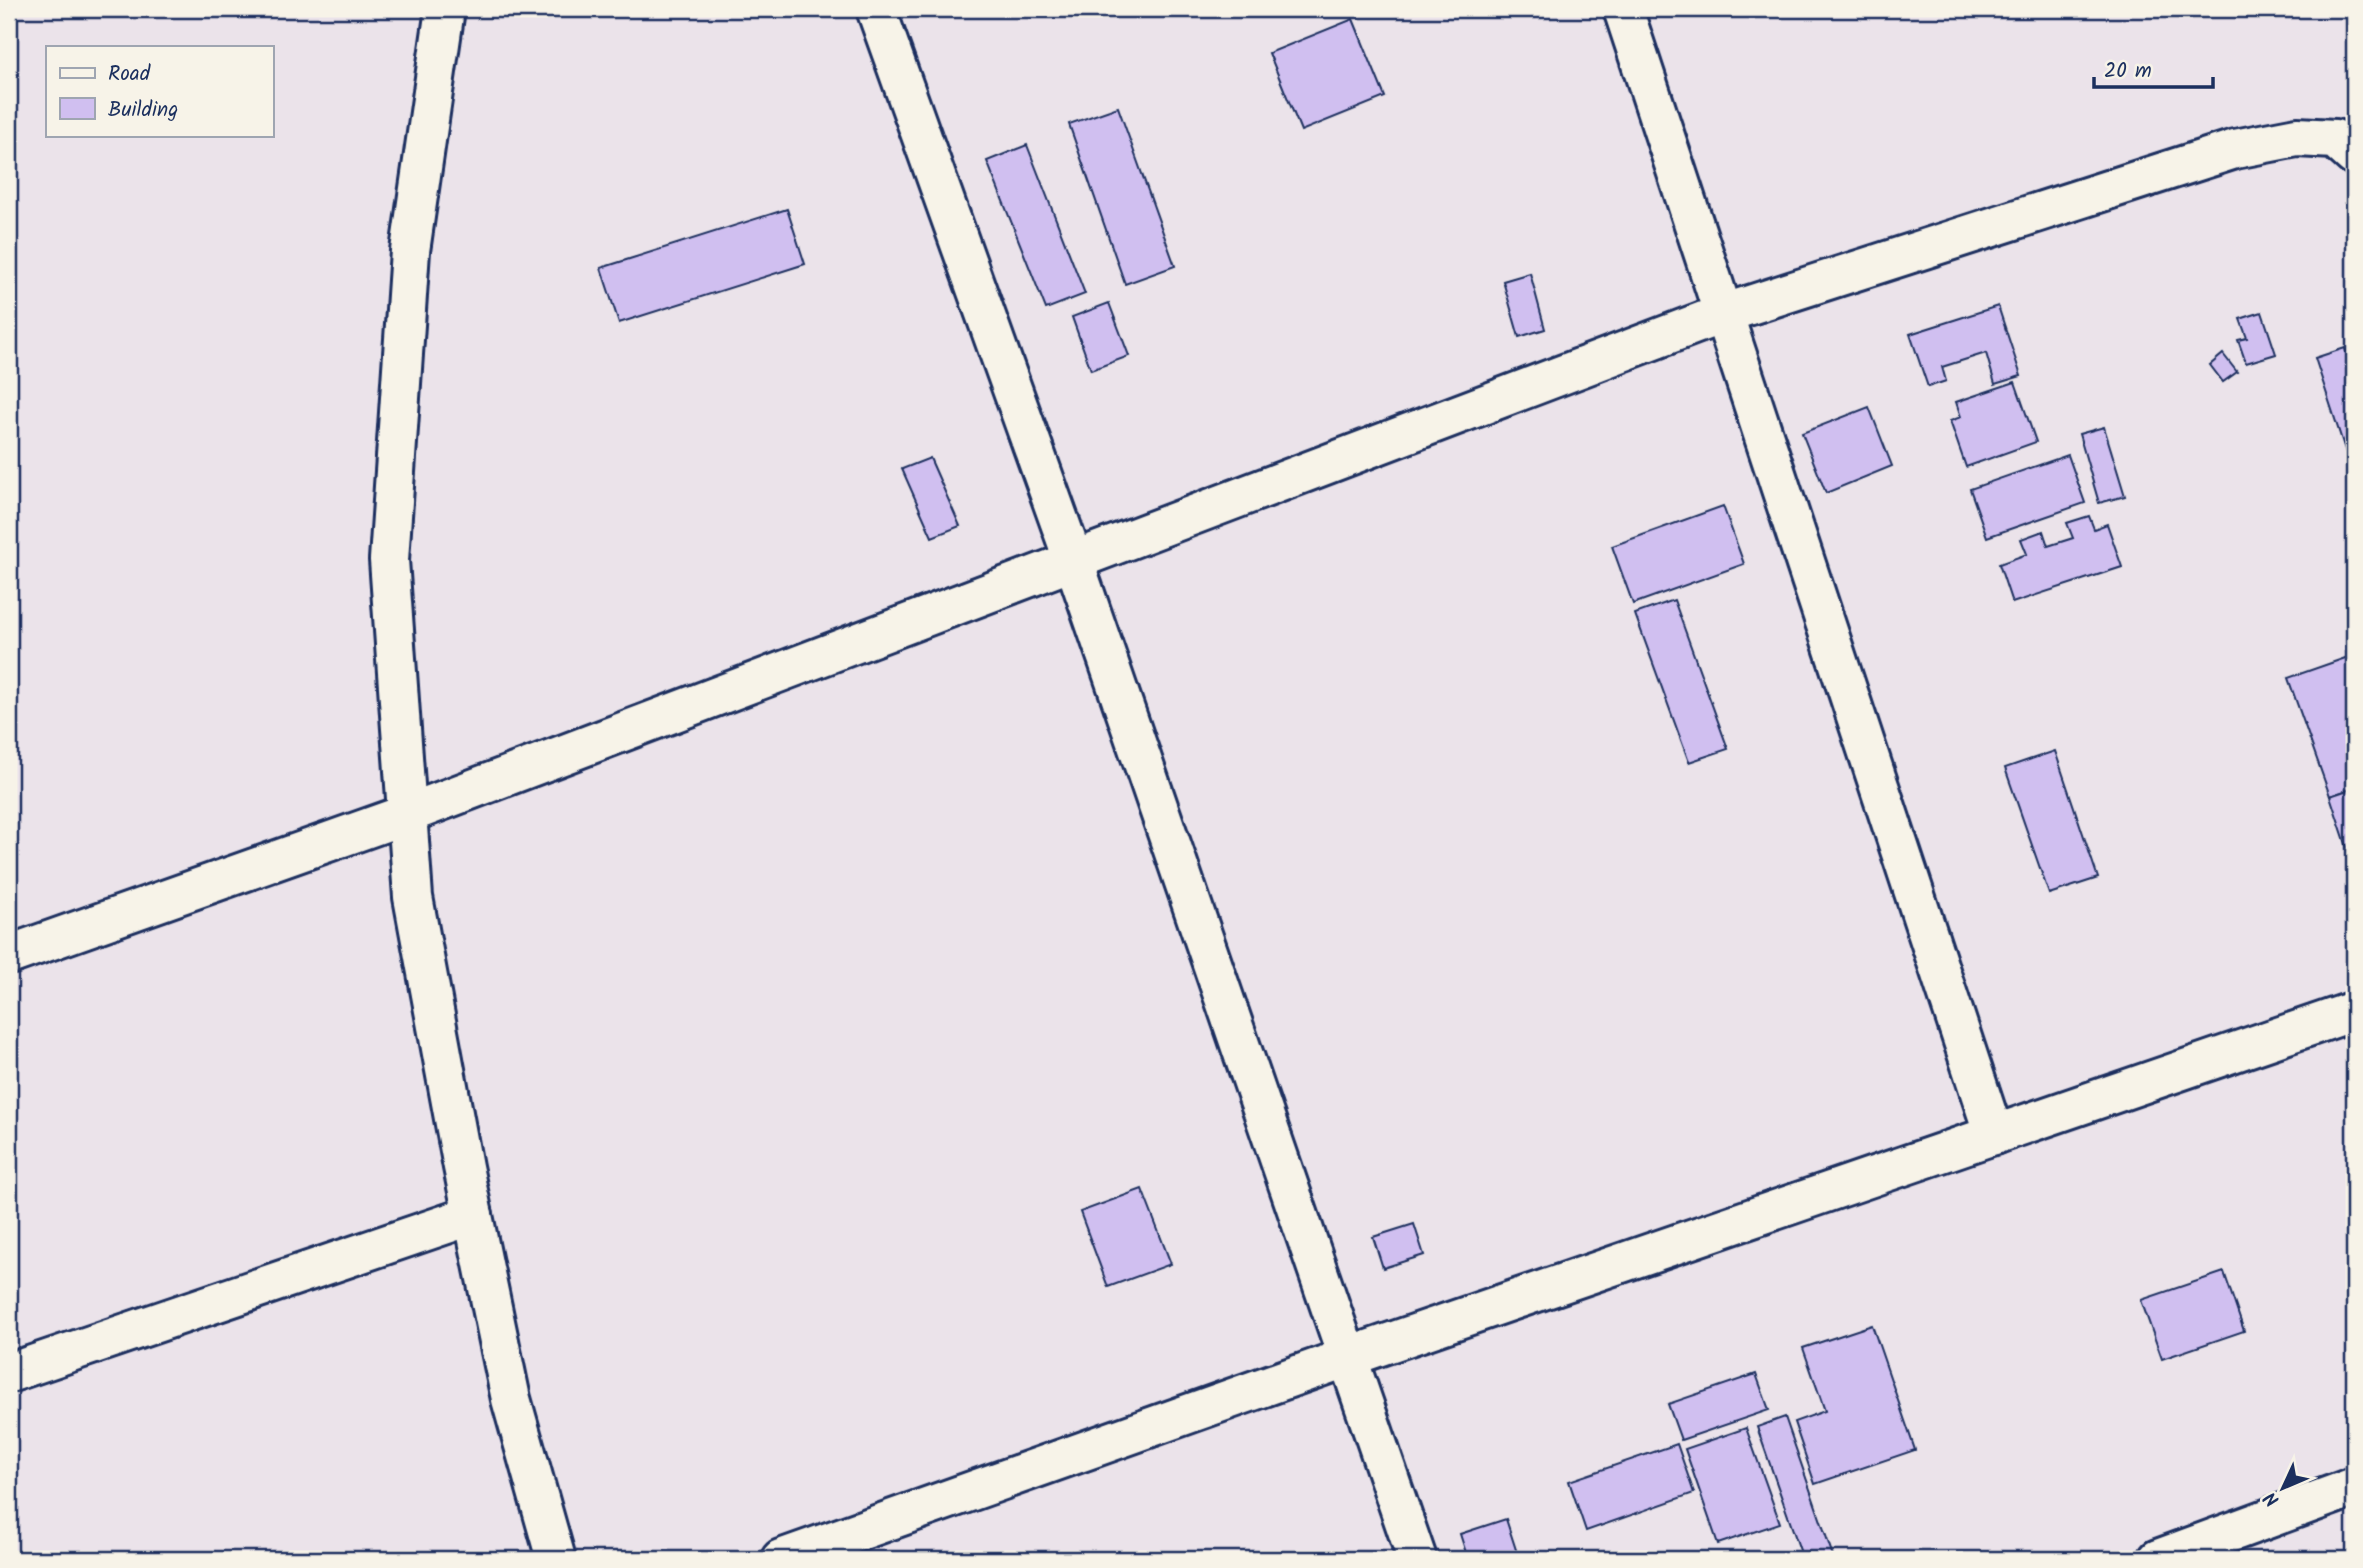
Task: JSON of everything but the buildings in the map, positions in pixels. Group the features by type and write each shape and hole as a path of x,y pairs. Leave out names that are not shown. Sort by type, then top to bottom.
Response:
{"street":[{"path":"445,9 410,251 389,560 407,814 413,897 472,1215 512,1399 556,1559"},
{"path":"876,9 1073,559 1417,1559"},
{"path":"1623,9 1721,314 1994,1135"},
{"path":"9,955 407,814 1721,314 2235,149 2297,137 2335,139 2354,156"},
{"path":"781,1559 1348,1357 2354,1011"},
{"path":"9,1373 472,1215"},
{"path":"2158,1559 2354,1487"}]}
